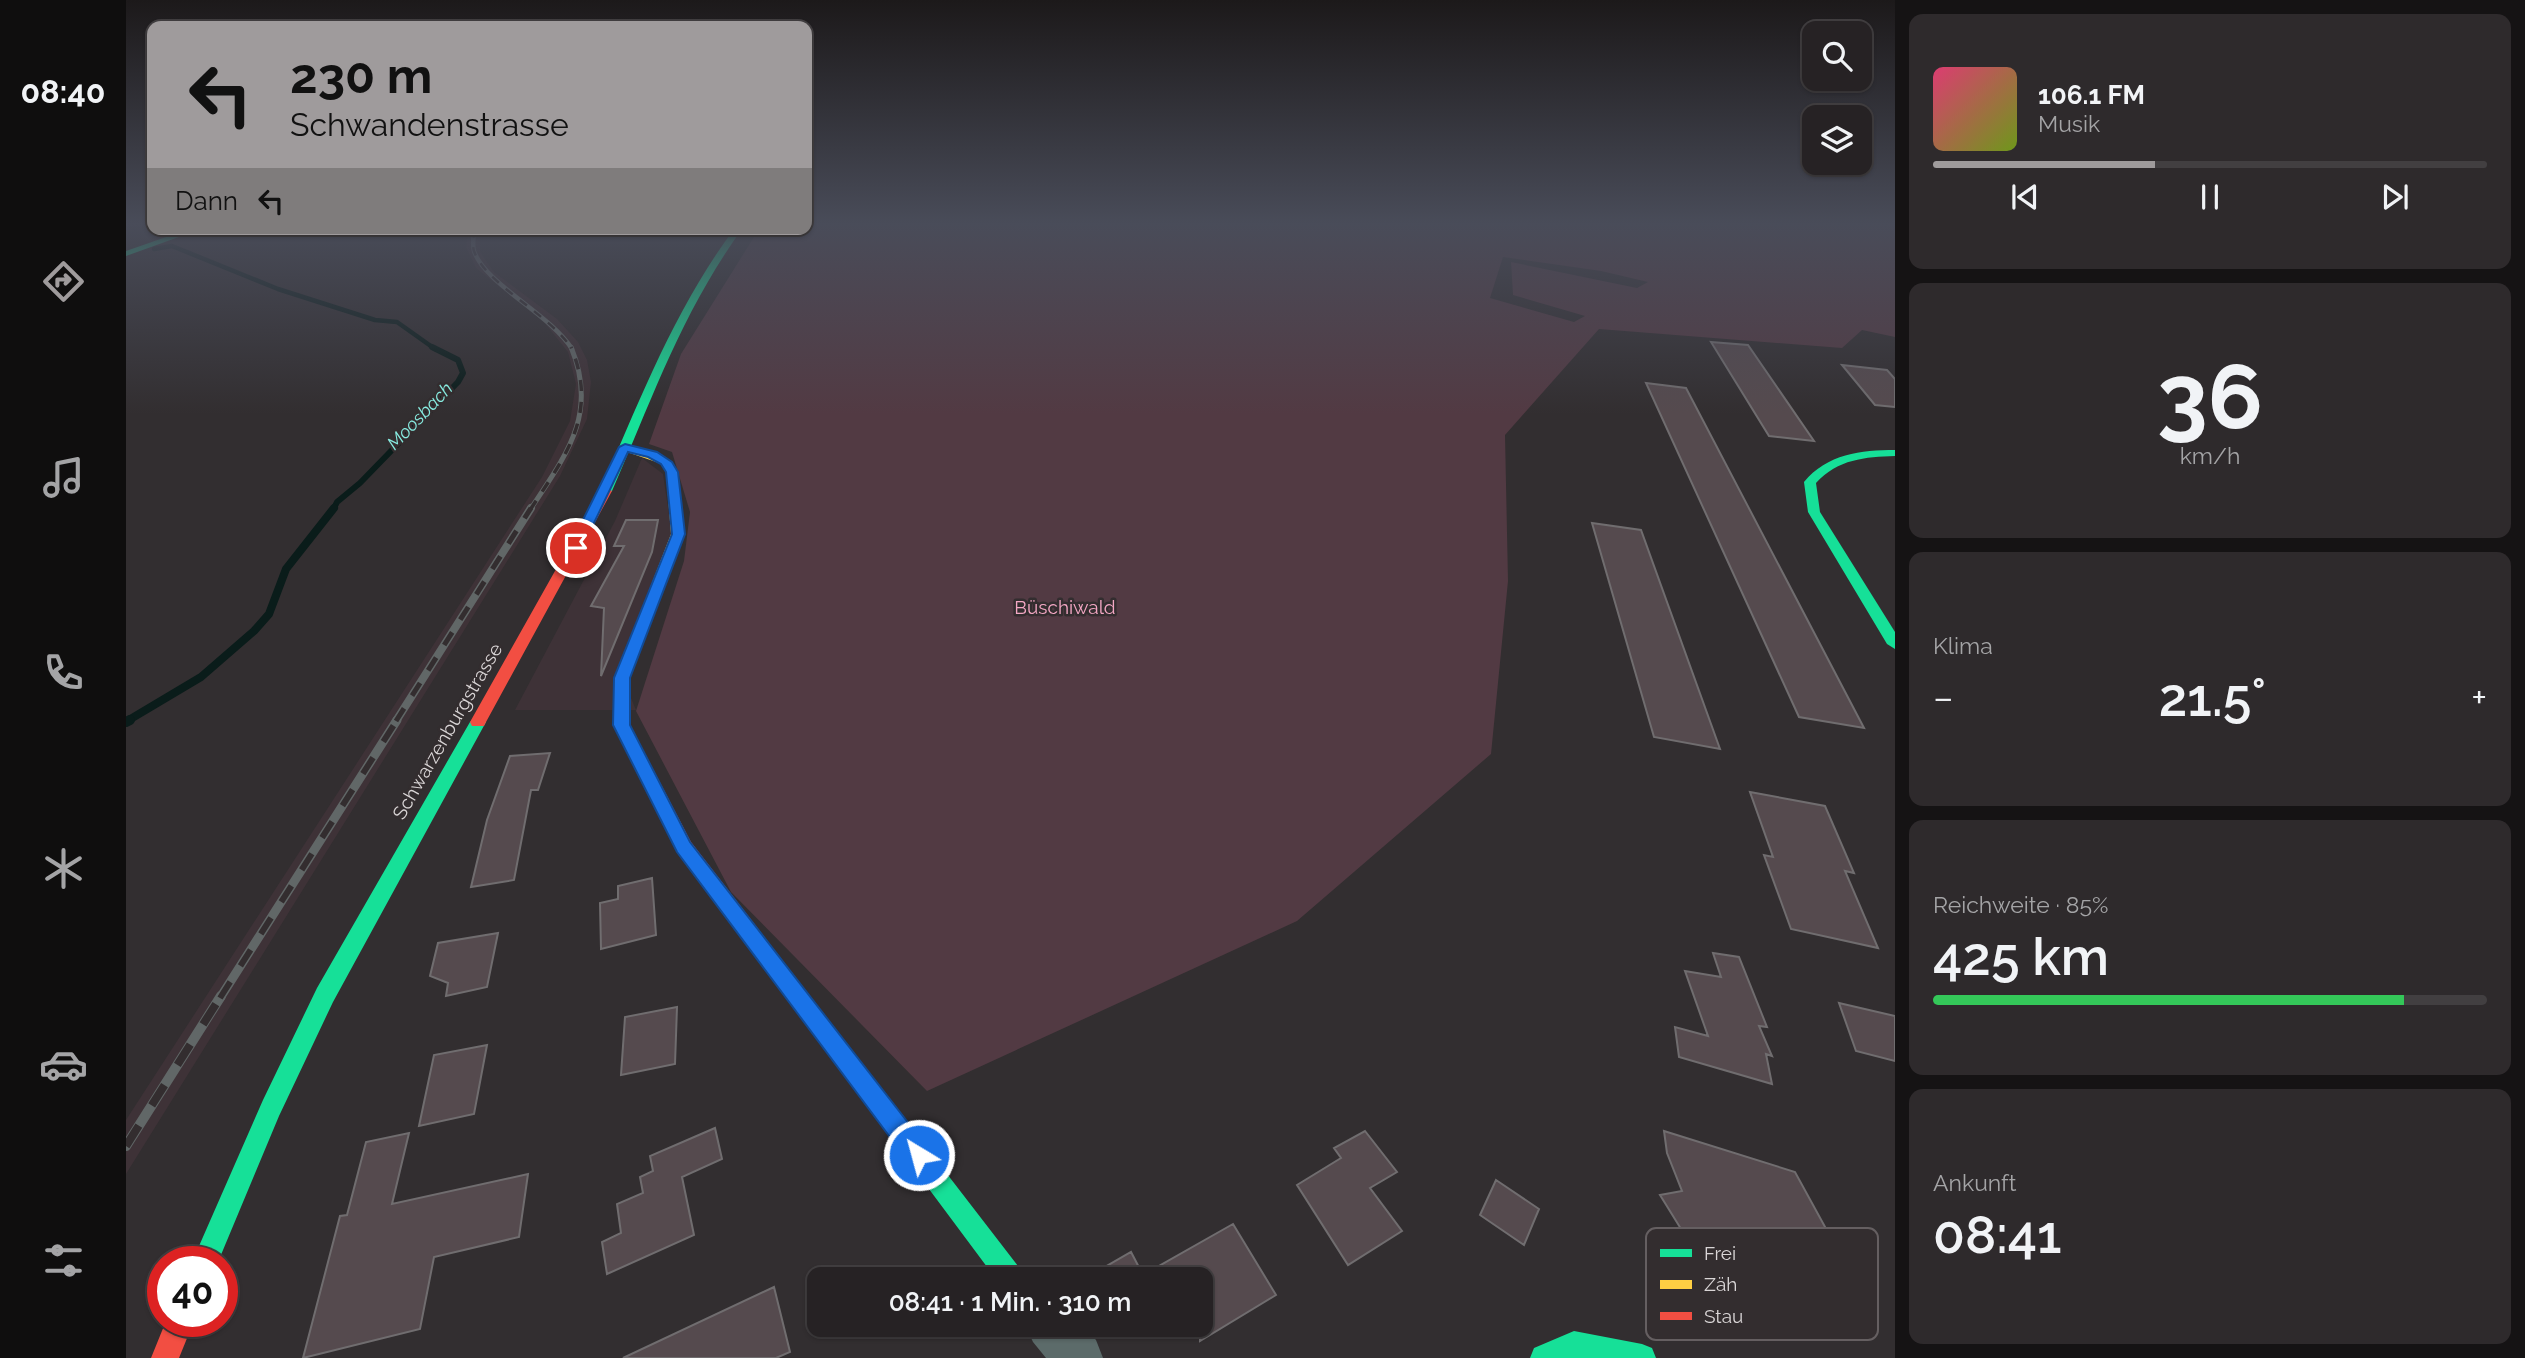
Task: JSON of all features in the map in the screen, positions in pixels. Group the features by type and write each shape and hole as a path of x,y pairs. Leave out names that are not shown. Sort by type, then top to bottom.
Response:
{"main road":[{"name":"Schwarzenburgstrasse","path":"212,1246 291,1065 342,962 589,524 625,447 680,311 693,287"},
{"path":"625,447 653,454 666,462 672,472 678,534 622,678 622,725 684,847 1003,1267"},
{"path":"1895,453 1855,455 1829,462 1810,482 1810,495 1814,512 1895,644"},
{"path":"165,1358 174,1337"},
{"path":"1544,1358 1574,1345 1642,1358"}],"street":[{"path":"1060,1337 1078,1358"}],"shaded area":[{"path":"500,287 515,287 557,319 578,342 587,360 591,382 587,419 560,476 126,1174 126,1120 542,477 570,421 576,384 568,352 544,322"},
{"path":"642,458 663,474 672,535 620,672 636,710 515,710 615,521"}],"green space":[{"name":"Büschiwald","path":"723,287 1493,287 1490,298 1574,322 1585,316 1513,295 1513,287 1895,287 1895,337 1862,330 1842,348 1599,329 1505,435 1508,581 1491,754 1297,921 927,1091 731,892 636,711 684,561 690,512 672,452 649,444 681,354"}],"building":[{"path":"1711,342 1748,345 1814,441 1769,436"},
{"path":"1842,365 1887,370 1895,379 1895,407 1875,405"},
{"path":"1646,383 1686,388 1864,728 1799,717"},
{"path":"626,520 658,520 652,552 601,676 604,608 591,606 624,546 614,546"},
{"path":"1592,523 1641,530 1720,749 1654,737"},
{"path":"550,753 538,790 531,790 514,880 471,887 487,820 510,756"},
{"path":"1750,792 1825,806 1854,873 1845,871 1878,948 1791,929 1764,855 1773,857"},
{"path":"652,878 656,935 601,949 600,903 618,899 618,886"},
{"path":"498,933 487,987 446,996 448,983 430,976 438,943"},
{"path":"1713,953 1739,957 1767,1027 1759,1026 1772,1056 1766,1054 1772,1084 1679,1057 1675,1027 1708,1036 1685,971 1721,977"},
{"path":"1839,1003 1895,1016 1895,1061 1856,1051"},
{"path":"677,1007 675,1064 621,1075 625,1017"},
{"path":"487,1045 474,1114 419,1126 434,1055"},
{"path":"715,1128 722,1159 682,1177 694,1235 607,1274 602,1242 621,1233 617,1204 643,1193 640,1177 653,1171 650,1156"},
{"path":"1365,1131 1397,1172 1370,1188 1402,1231 1348,1265 1297,1185 1341,1158 1334,1148"},
{"path":"1664,1131 1795,1172 1826,1228 1680,1228 1660,1195 1682,1191 1667,1153"},
{"path":"409,1133 392,1204 528,1174 519,1237 434,1257 420,1329 303,1358 340,1216 347,1215 366,1142"},
{"path":"1496,1180 1539,1209 1524,1245 1480,1215"},
{"path":"1233,1224 1276,1295 1213,1333 1213,1267 1157,1267"},
{"path":"1131,1252 1139,1267 1105,1267"},
{"path":"774,1287 790,1352 776,1358 623,1358"}],"waterway":[{"name":"Moosbach","path":"274,287 375,320 397,322 433,347"},
{"name":"Moosbach","path":"334,508 458,382 463,373 458,360 433,347"},
{"name":"Moosbach","path":"127,721 201,677 254,631 269,614 286,569 334,508"},
{"name":"Moosbach","path":"126,722 130,720"}],"railway":[{"path":"504,287 549,324 571,348"},
{"path":"530,510 566,452 580,414 579,371 571,348"},
{"path":"396,721 531,508"},
{"path":"220,998 397,720"},
{"path":"126,1146 221,996"}],"traffic: fast":[{"path":"606,491 663,356 699,287"},
{"path":"1895,453 1848,457 1828,466 1810,482 1814,512 1895,644"},
{"path":"212,1246 271,1108 325,995 478,722"},
{"path":"752,936 1003,1267"},
{"path":"1544,1358 1574,1345 1642,1358"}],"traffic: slow":[{"path":"625,448 666,462 672,472 678,534 641,629"}],"traffic: jam":[{"path":"478,722 606,491"},
{"path":"641,629 622,678 622,725 684,847 752,936"},
{"path":"165,1358 174,1337"}],"route":[{"path":"576,548 625,447 653,454 666,462 672,472 678,534 641,635 622,678 622,725 684,847 919,1155"}]}
